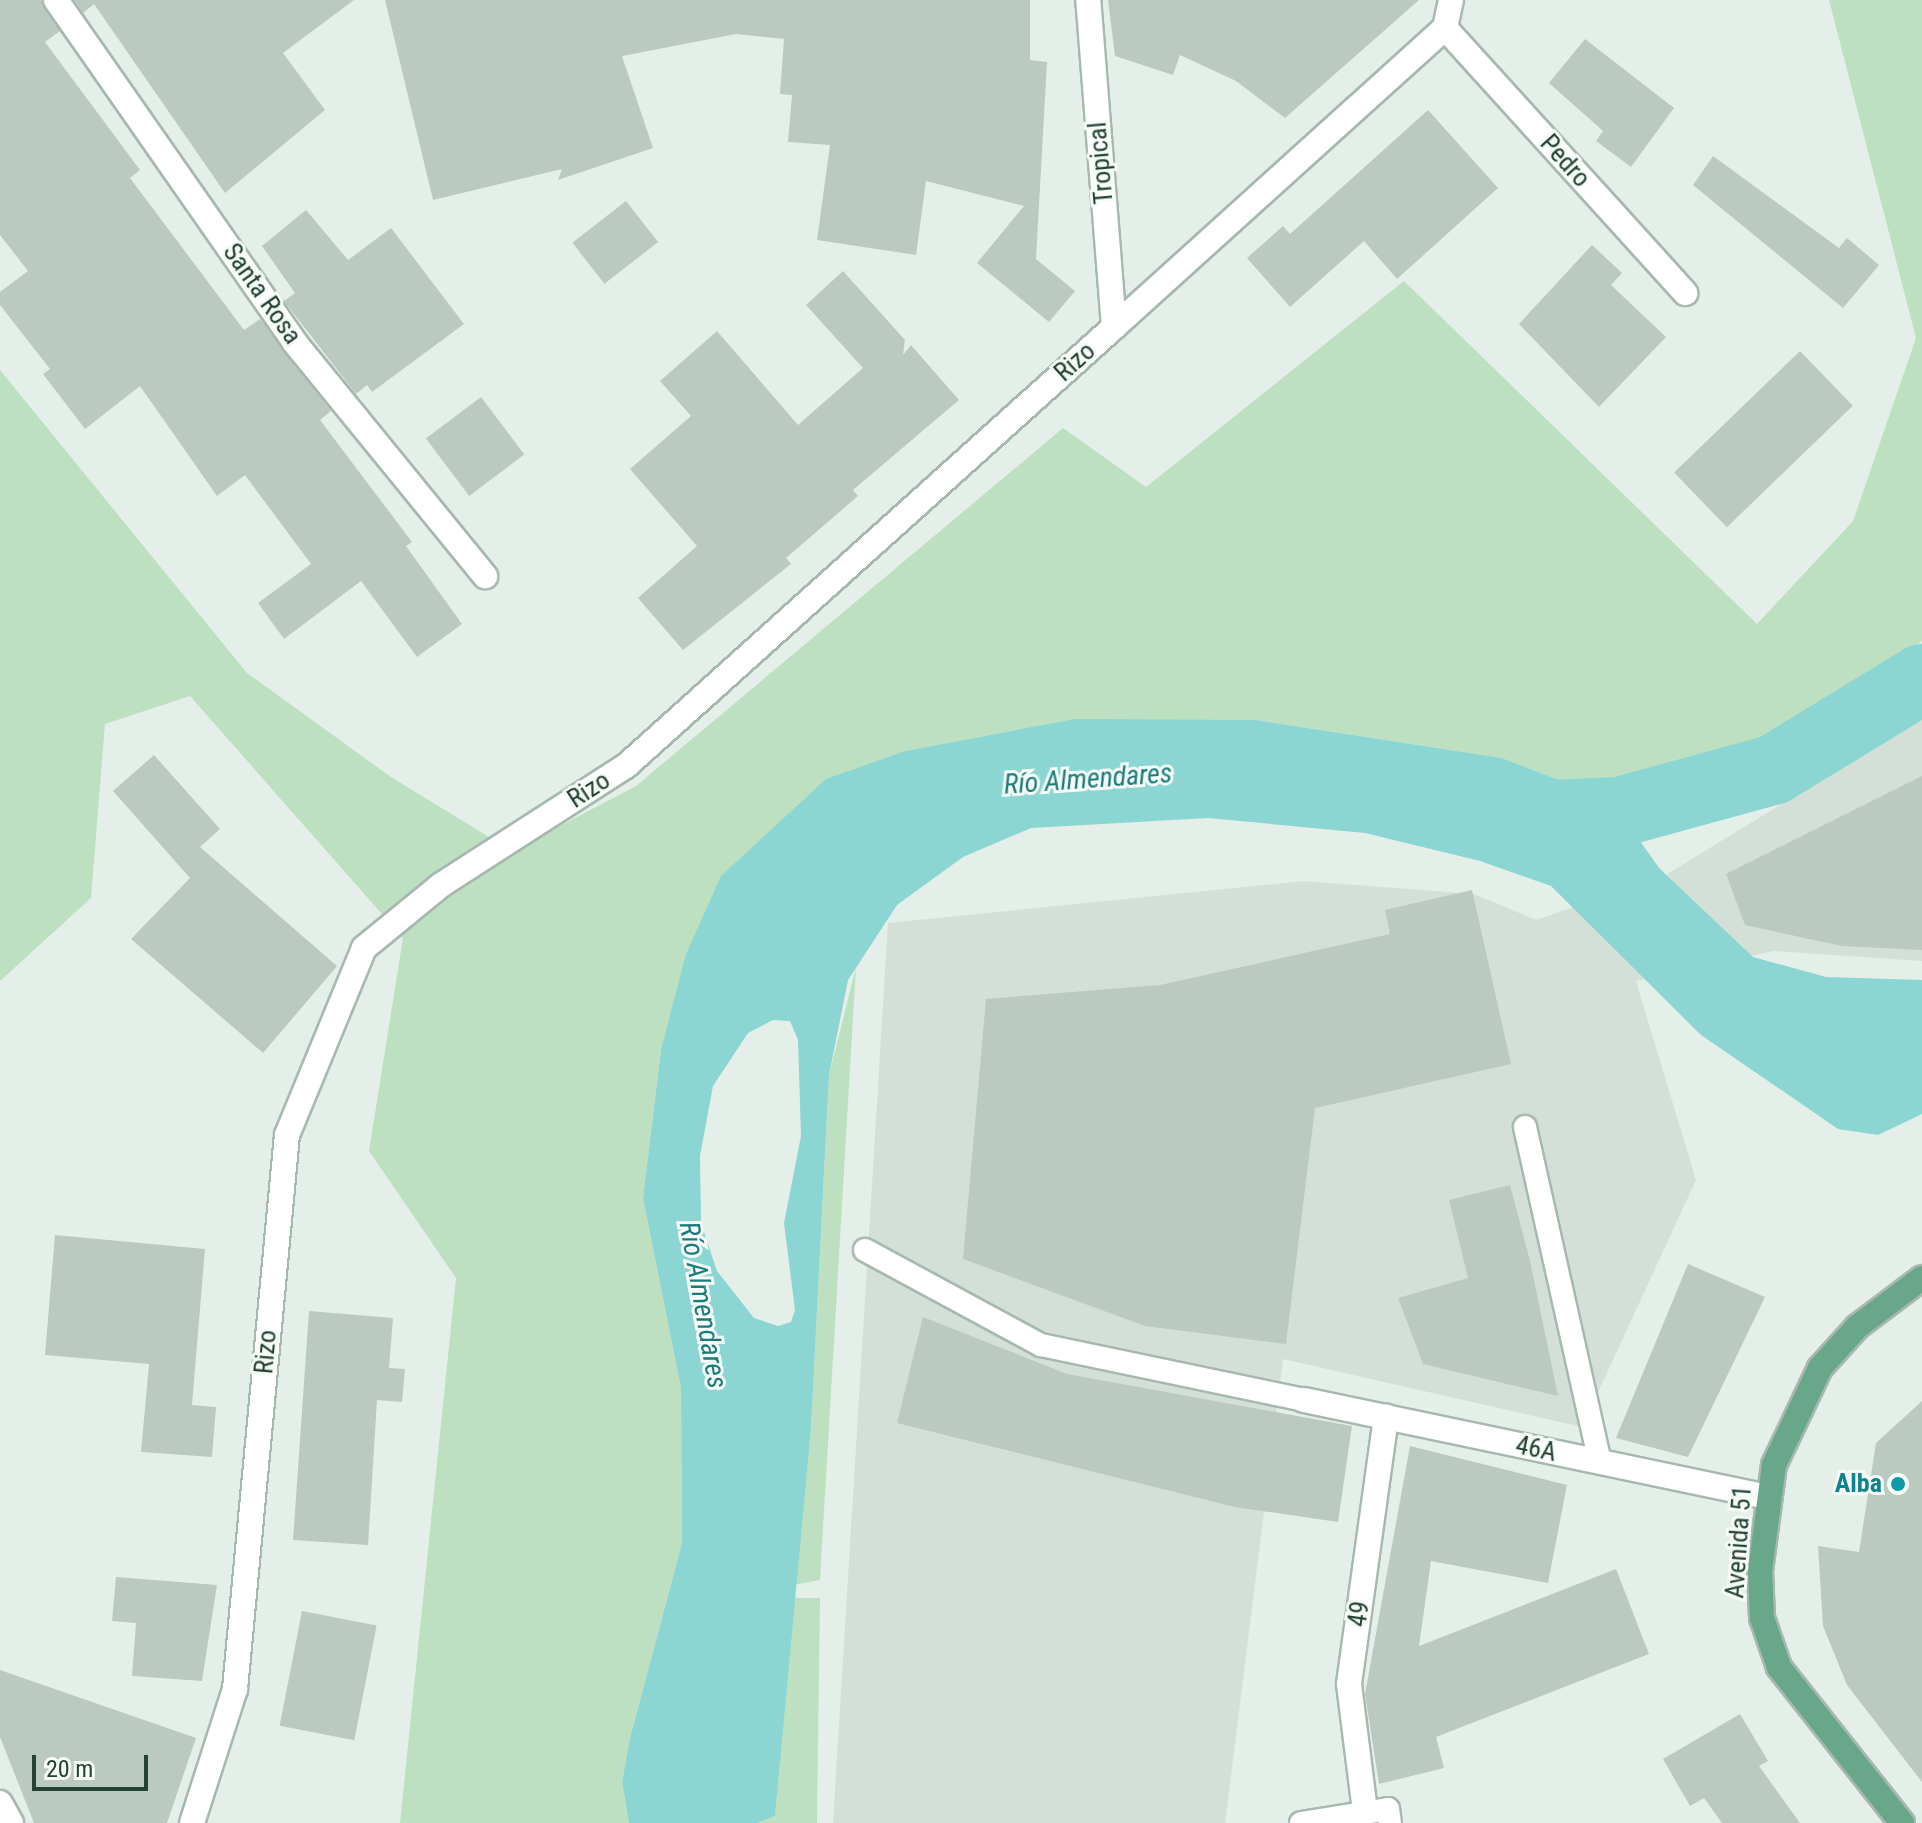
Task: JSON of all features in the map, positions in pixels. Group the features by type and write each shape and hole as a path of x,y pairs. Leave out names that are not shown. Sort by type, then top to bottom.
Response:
{"main road":[{"name":"Avenida 51","path":"1902,1823 1779,1667 1762,1618 1768,1497 1774,1465 1820,1368 1857,1327 1922,1278"}],"street":[{"name":"Santa Rosa","path":"56,0 295,343 485,576"},
{"name":"Tropical","path":"1088,0 1114,327"},
{"path":"1445,28 1451,0"},
{"name":"Rizo","path":"192,1823 235,1689 287,1135 364,948 441,885 626,766 1445,28"},
{"name":"Pedro","path":"1445,28 1685,293"},
{"name":"46A","path":"1304,1400 1768,1497"},
{"name":"49","path":"1365,1811 1349,1684 1386,1417"},
{"path":"0,1803 11,1823"}],"lane":[{"path":"1525,1127 1600,1462"},
{"path":"865,1250 1041,1345 1304,1400"},
{"path":"1301,1823 1388,1809 1390,1823"}],"shaded area":[{"path":"1922,718 1922,961 1774,951 1636,981 1696,1180 1582,1427 1283,1359 1225,1823 833,1823 888,923 1304,881 1474,894 1536,920 1664,876"}],"green space":[{"path":"1829,0 1922,0 1922,641 1797,742 1590,792 1502,758 1256,720 1012,731 905,751 661,1050 643,1198 681,1388 682,1543 630,1738 622,1782 629,1823 400,1823 456,1278 369,1151 403,938 190,696 105,724 91,898 0,981 0,370 247,673 391,777 512,851 636,786 1063,428 1146,487 1404,281 1757,624 1853,521 1916,338"},
{"path":"856,967 820,1580 794,1585 811,1428 829,1075"},
{"path":"793,1598 820,1598 817,1823 758,1823 775,1816"}],"water":[{"name":"Río Almendares","path":"1075,719 1256,720 1502,758 1590,792 1619,812 1660,869 1753,957 1826,977 1922,980 1922,1114 1878,1135 1838,1129 1701,1035 1551,886 1480,861 1365,833 1208,818 1031,828 963,857 897,905 848,980 829,1075 811,1428 775,1816 758,1823 629,1823 622,1782 630,1738 682,1543 681,1388 643,1198 661,1050 686,954 721,876 826,779 905,751","holes":["773,1020 790,1021 798,1040 801,1136 784,1223 795,1310 791,1322 778,1326 754,1318 717,1271 701,1223 700,1156 713,1086 748,1033"]}],"building":[{"path":"0,0 41,0 60,31 45,42 140,170 130,178 244,330 260,319 331,411 320,420 412,542 406,546 462,624 417,657 361,581 284,639 258,603 311,564 245,475 217,496 140,386 85,429 43,374 50,369 0,305 0,292 28,271 0,235"},
{"path":"74,0 354,0 283,53 325,110 225,193 94,4 83,13"},
{"path":"385,0 1030,0 1030,60 1047,62 1036,259 1075,291 1049,322 977,263 1024,206 926,181 916,255 817,240 830,145 788,142 792,95 780,94 784,39 736,34 622,56 653,148 558,180 562,169 433,200"},
{"path":"1108,0 1419,0 1285,118 1236,81 1180,55 1173,75 1115,56"},
{"path":"1585,39 1674,108 1631,167 1596,141 1603,131 1549,83"},
{"path":"1428,110 1498,188 1397,279 1364,241 1290,307 1247,258 1283,226 1290,234"},
{"path":"1713,156 1839,248 1847,238 1879,265 1843,308 1693,185"},
{"path":"626,201 658,242 604,284 572,243"},
{"path":"306,210 348,260 391,228 464,324 372,392 367,385 356,394 284,301 295,293 262,246"},
{"path":"1592,245 1622,273 1611,285 1666,337 1599,407 1519,324"},
{"path":"843,271 905,340 903,355 911,345 959,400 853,490 858,496 786,558 791,564 683,650 638,598 697,546 630,469 691,416 660,381 717,331 798,425 863,368 806,305"},
{"path":"1800,351 1853,406 1727,527 1674,473"},
{"path":"481,397 524,455 469,496 426,439"},
{"path":"154,755 220,829 200,847 337,966 263,1053 131,939 190,878 113,791"},
{"path":"1922,776 1922,950 1842,946 1745,925 1726,874"},
{"path":"1472,890 1511,1064 1315,1108 1286,1344 1145,1326 963,1259 986,999 1160,985 1390,934 1385,910"},
{"path":"1510,1185 1530,1261 1558,1396 1423,1364 1398,1298 1468,1278 1449,1200"},
{"path":"55,1235 205,1249 192,1405 216,1407 212,1457 141,1452 149,1364 45,1355"},
{"path":"1688,1264 1765,1297 1688,1457 1616,1438"},
{"path":"309,1311 393,1318 389,1368 405,1369 402,1402 377,1400 368,1545 293,1540"},
{"path":"923,1317 1067,1374 1352,1426 1338,1522 1235,1507 897,1423"},
{"path":"1922,1401 1922,1782 1847,1685 1823,1626 1818,1546 1859,1552 1876,1443"},
{"path":"1410,1446 1567,1485 1548,1583 1431,1561 1419,1646 1616,1569 1649,1654 1436,1737 1444,1768 1379,1784 1365,1694"},
{"path":"116,1577 217,1585 202,1681 132,1676 136,1623 112,1621"},
{"path":"302,1611 377,1626 354,1740 280,1726"},
{"path":"0,1670 196,1738 167,1823 34,1823 0,1737"},
{"path":"1740,1714 1768,1761 1759,1766 1800,1823 1722,1823 1704,1798 1690,1806 1663,1759"}],"waterway":[{"path":"1523,816 1619,812 1773,770 1922,679"}],"place":[{"name":"Alba","path":"1898,1484"}]}
